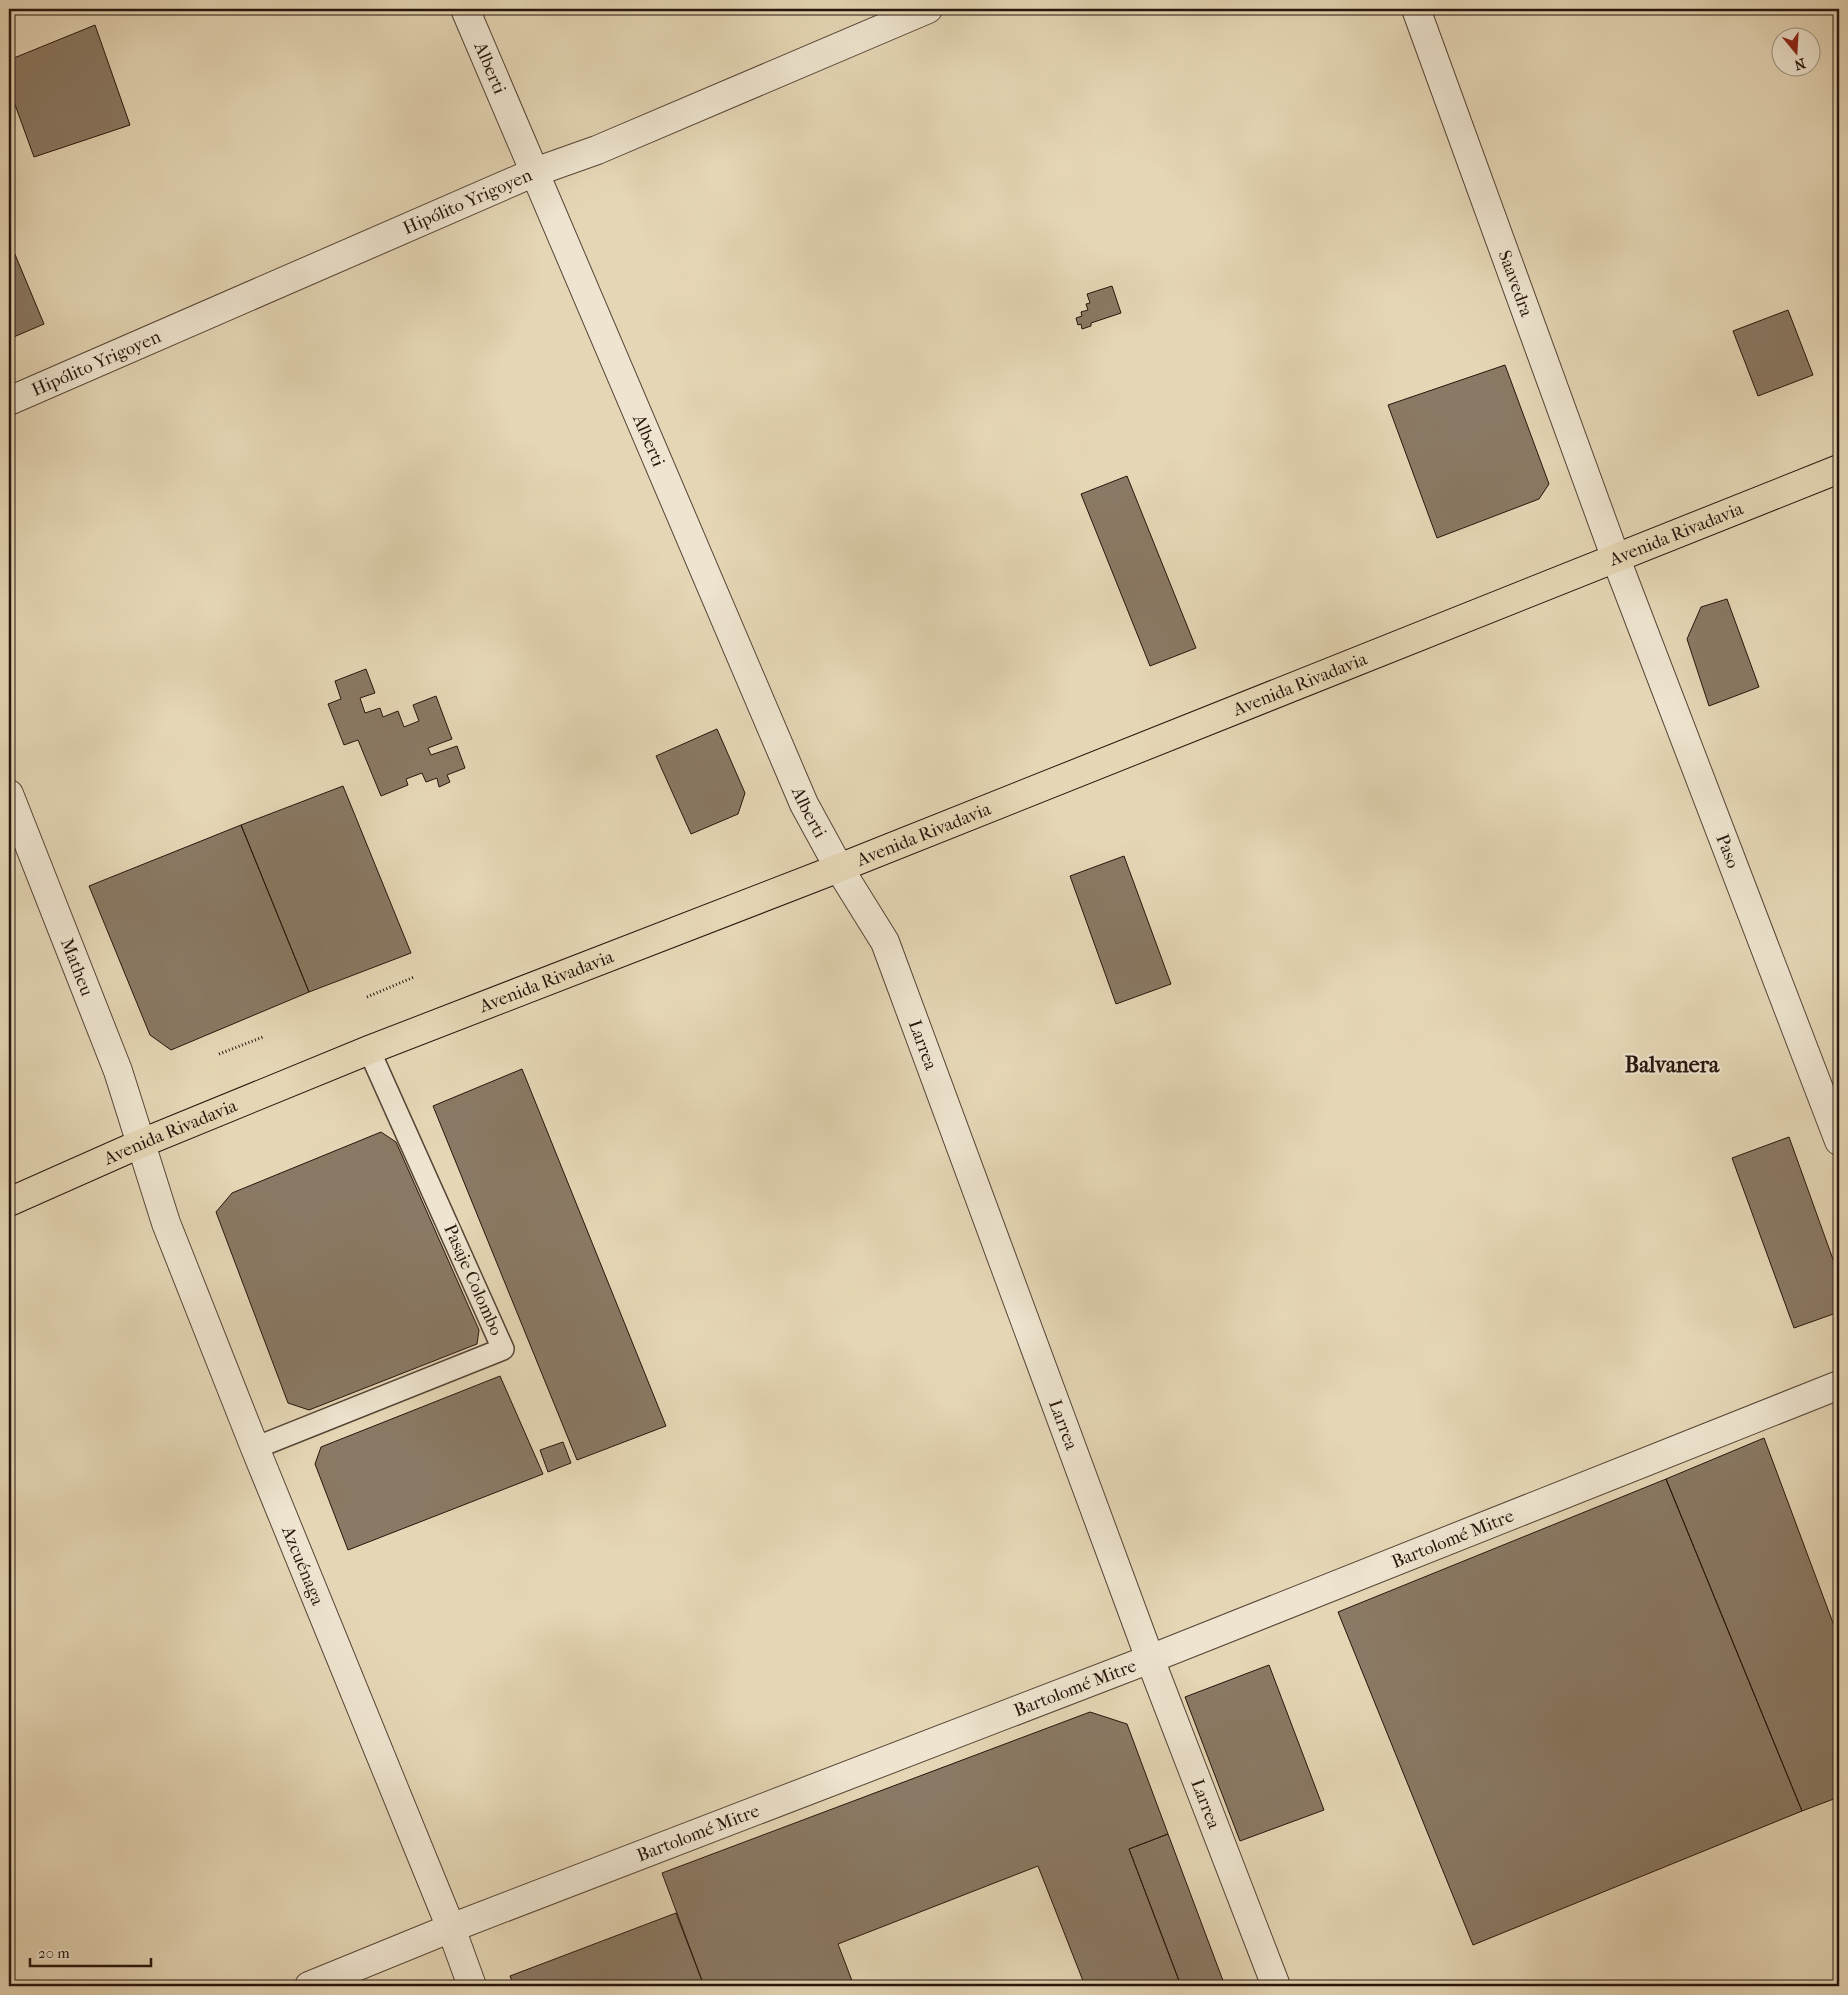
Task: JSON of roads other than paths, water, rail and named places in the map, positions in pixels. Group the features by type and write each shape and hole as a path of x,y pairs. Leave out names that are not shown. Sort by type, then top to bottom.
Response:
{"main road":[{"name":"Avenida Rivadavia","path":"9,1202 142,1143 369,1050 839,868 1839,469"}],"street":[{"name":"Alberti","path":"466,9 804,804 839,868"},
{"name":"Hipólito Yrigoyen","path":"9,401 534,172 597,150 928,9"},
{"name":"Saavedra","path":"1416,9 1616,559"},
{"name":"Paso","path":"1616,559 1839,1141"},
{"name":"Matheu","path":"9,794 118,1071 142,1143"},
{"name":"Larrea","path":"839,868 885,942 1150,1659 1276,1986"},
{"name":"Azcuénaga","path":"142,1143 166,1223 255,1448 451,1928 472,1986"},
{"name":"Bartolomé Mitre","path":"309,1986 451,1928 1150,1659 1839,1385"}],"lane":[{"name":"Pasaje Colombo","path":"255,1448 503,1349 369,1050"}],"district":[{"name":"Balvanera","path":"1672,1065"}]}
